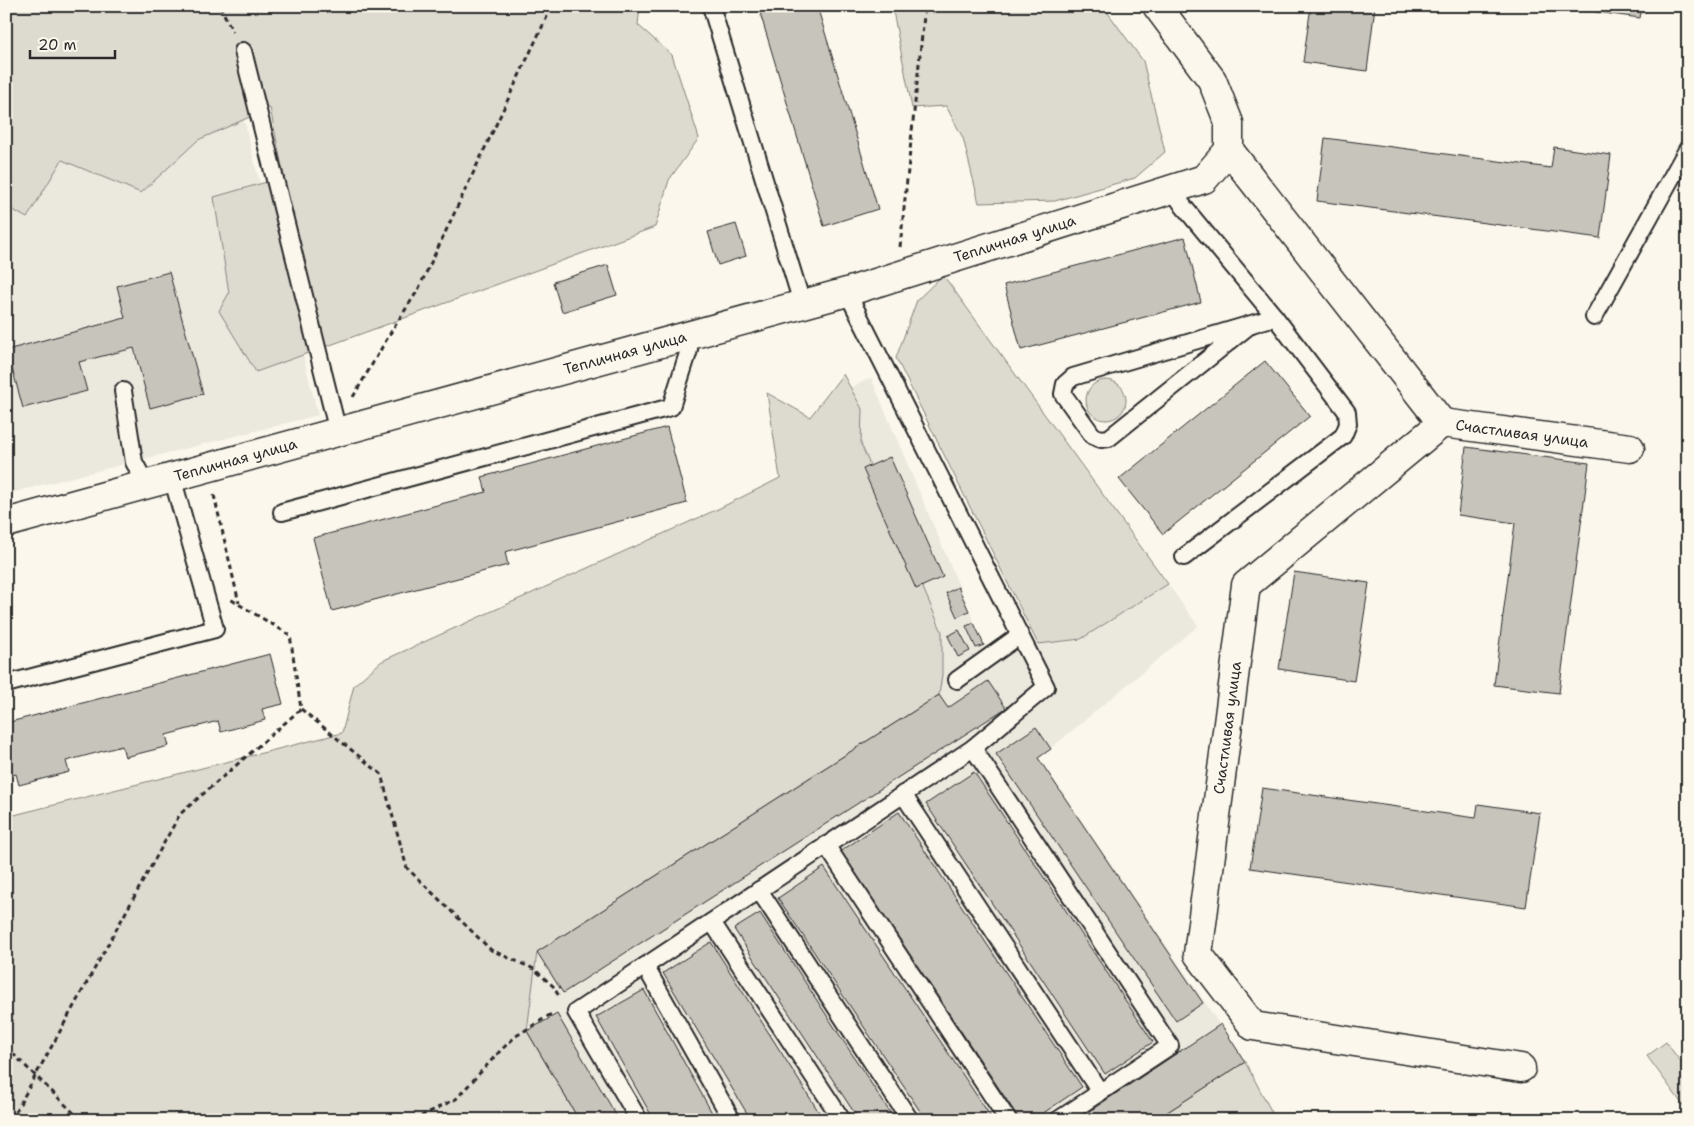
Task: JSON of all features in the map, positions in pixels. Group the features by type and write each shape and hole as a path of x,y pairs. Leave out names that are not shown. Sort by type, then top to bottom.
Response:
{"street":[{"path":"1157,6 1212,80 1229,123 1230,150 1442,423"},
{"name":"Тепличная улица","path":"6,523 847,292 1204,179 1230,150"},
{"name":"Счастливая улица","path":"1521,1068 1253,1026 1198,954 1246,585 1442,423 1630,448"}],"lane":[{"path":"711,6 802,303"},
{"path":"243,51 338,432"},
{"path":"1594,317 1688,148"},
{"path":"1172,189 1184,207 1275,317 1347,412 1348,424 1343,436 1184,557"},
{"path":"639,1120 571,1009 644,966 712,922 973,748 1046,687 847,292"},
{"path":"1250,325 1109,438 1101,440 1093,436 1063,394 1065,384 1073,377 1275,317"},
{"path":"282,512 670,407 689,350 680,337"},
{"path":"123,391 134,462 146,484"},
{"path":"6,684 215,629 172,477"},
{"path":"957,680 1020,635"},
{"path":"973,748 1170,1046 1058,1120"},
{"path":"903,794 1100,1092"},
{"path":"826,845 1008,1120"},
{"path":"759,890 910,1120"},
{"path":"712,922 842,1120"},
{"path":"644,966 732,1120"}],"path":[{"path":"220,6 243,51"},
{"path":"338,432 357,388 418,290 552,6"},
{"path":"896,276 925,6"},
{"path":"208,467 239,604"},
{"path":"202,582 290,635 301,709 380,774 407,868 491,950 534,969 554,986 571,1009 545,1017 516,1036 456,1099 413,1120"},
{"path":"11,1120 180,814 301,709"},
{"path":"6,1047 81,1120"}],"shaded area":[{"path":"6,6 640,6 638,25 672,55 699,138 669,180 655,227 256,372 219,311 229,293 214,197 284,177 270,108 198,140 141,193 62,160 27,218 6,206"},
{"path":"892,6 1103,6 1143,61 1165,152 1135,178 1055,201 979,203 963,138 946,106 912,108"},
{"path":"227,53 318,415 6,494 6,109"},
{"path":"943,275 1168,584 1081,639 1038,644 896,358 917,300"},
{"path":"843,374 862,409 861,444 942,632 942,675 939,695 537,952 527,1031 579,1120 6,1120 6,817 342,733 354,685 382,661 720,508 780,478 767,393 810,417"},
{"path":"871,378 984,645 1038,644 1081,639 1168,584 1198,626 1039,758 1245,1062 1155,1120 579,1120 527,1031 537,952 827,398"},
{"path":"1106,380 1120,386 1126,400 1120,414 1106,420 1092,414 1086,400 1092,386"},
{"path":"1666,1042 1688,1072 1688,1112 1647,1056"},
{"path":"1245,1062 1276,1120 1155,1120"}],"building":[{"path":"758,6 817,6 878,209 824,226"},
{"path":"1311,6 1375,6 1367,71 1303,62"},
{"path":"1552,6 1642,6 1640,18"},
{"path":"1325,138 1551,168 1554,147 1611,155 1600,238 1317,201"},
{"path":"736,224 746,256 718,265 708,232"},
{"path":"1185,237 1201,302 1021,350 1004,285"},
{"path":"608,265 617,295 562,312 553,282"},
{"path":"169,272 203,394 150,408 134,348 79,362 87,391 23,408 7,350 125,318 117,286"},
{"path":"1265,361 1310,416 1163,534 1119,479"},
{"path":"667,427 687,503 505,552 508,565 332,611 313,538 486,492 482,477"},
{"path":"1466,447 1589,463 1559,693 1494,685 1515,523 1458,515"},
{"path":"890,457 943,577 916,589 863,469"},
{"path":"1294,572 1369,583 1354,681 1279,669"},
{"path":"958,587 969,611 957,617 946,593"},
{"path":"974,623 984,645 976,648 966,626"},
{"path":"959,630 970,651 958,657 948,636"},
{"path":"270,654 283,704 262,709 265,720 221,732 218,721 166,735 169,746 125,757 122,746 66,761 69,772 19,785 16,774 6,777 6,723"},
{"path":"988,681 1006,708 563,993 537,952 939,695 948,708"},
{"path":"1036,727 1051,749 1038,758 1203,1003 1176,1021 996,754"},
{"path":"974,772 1153,1042 1105,1074 926,804"},
{"path":"1262,788 1476,818 1478,804 1540,813 1526,907 1250,868"},
{"path":"899,812 1082,1087 1033,1120 1020,1120 841,851"},
{"path":"824,867 993,1120 926,1120 778,898"},
{"path":"760,913 895,1120 859,1120 734,929"},
{"path":"711,942 824,1120 751,1120 663,973"},
{"path":"644,990 716,1120 654,1120 596,1017"},
{"path":"557,1014 619,1120 579,1120 527,1031"},
{"path":"1221,1024 1245,1062 1155,1120 1076,1120"}]}
